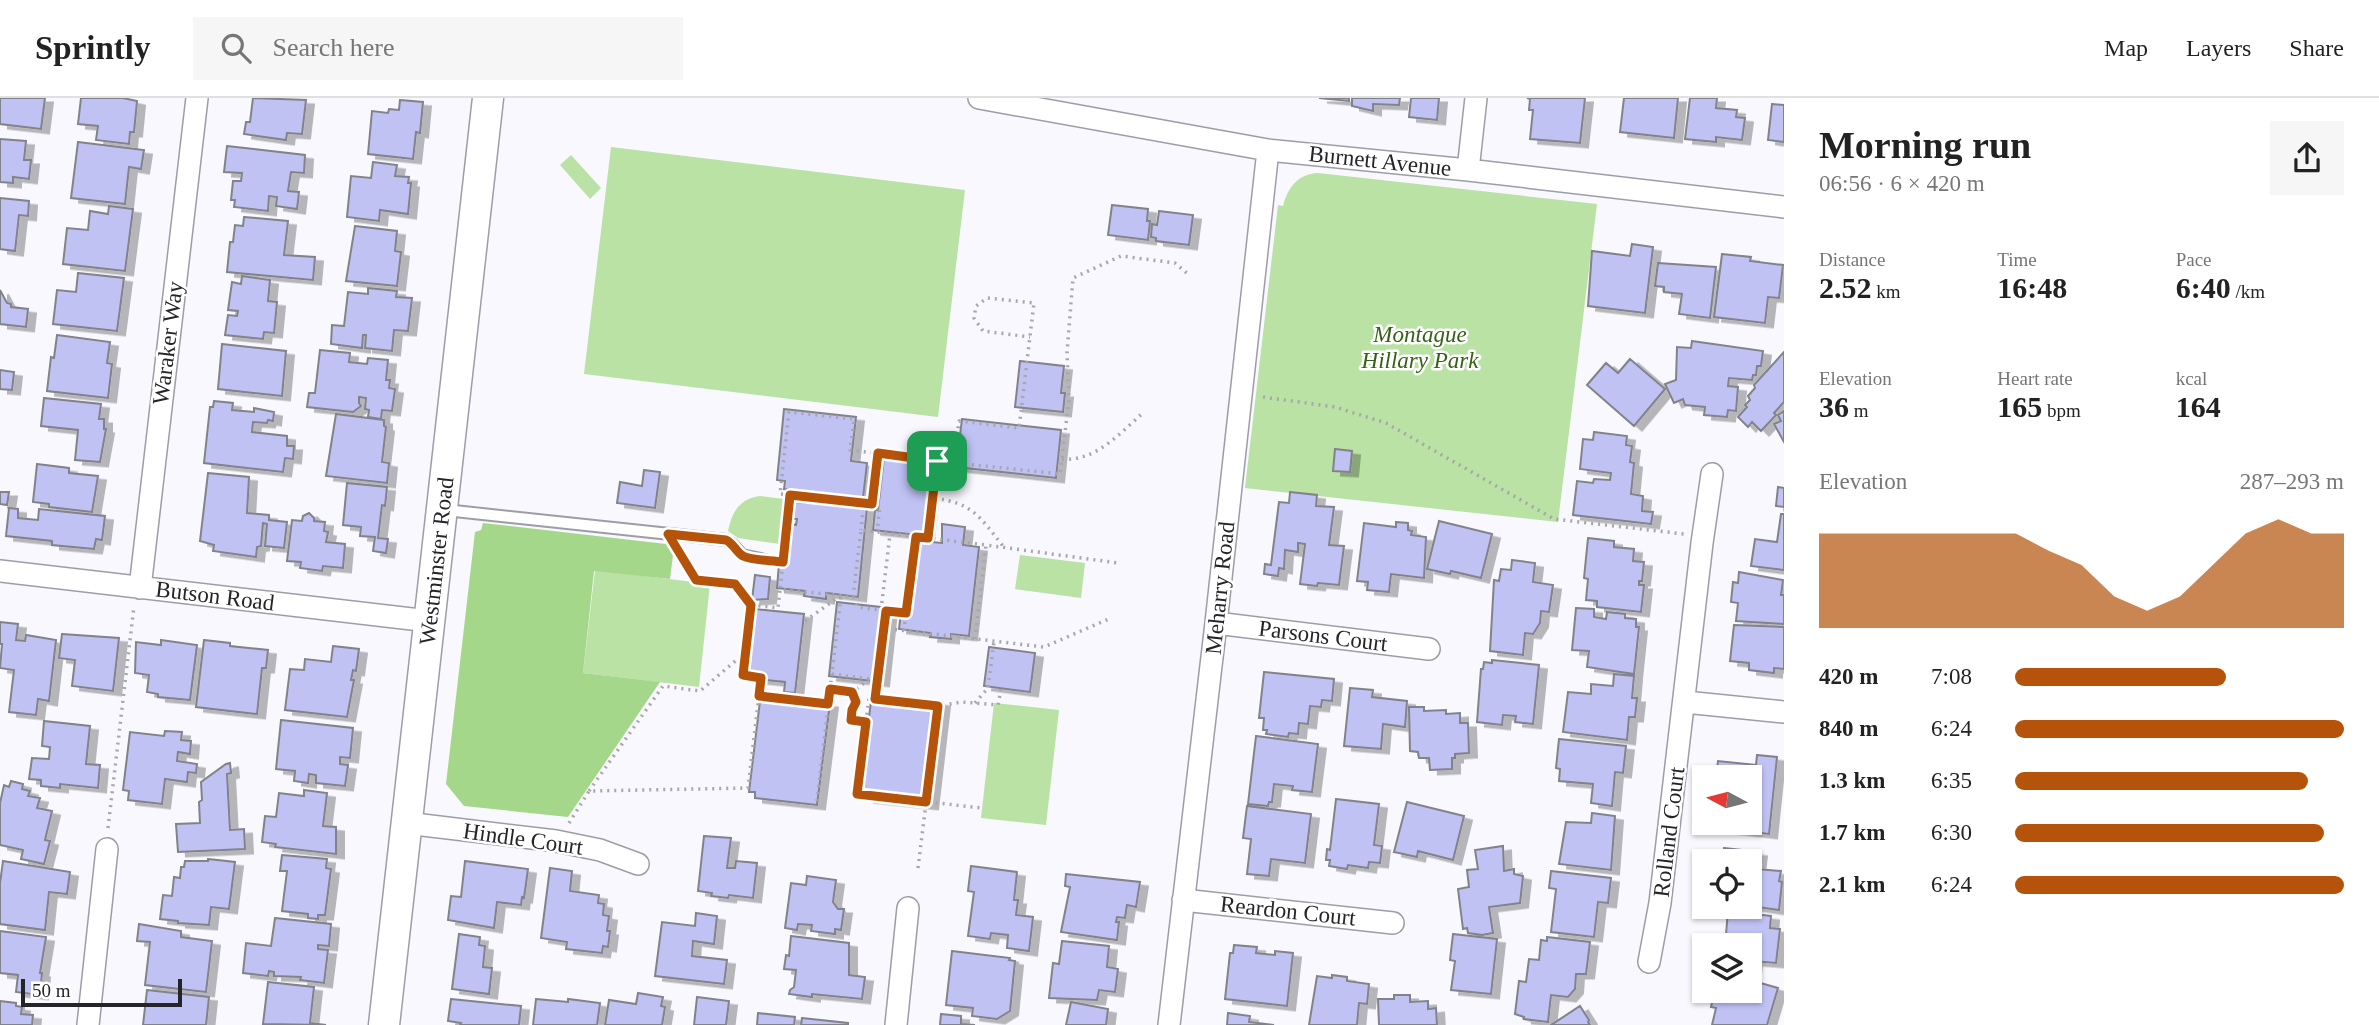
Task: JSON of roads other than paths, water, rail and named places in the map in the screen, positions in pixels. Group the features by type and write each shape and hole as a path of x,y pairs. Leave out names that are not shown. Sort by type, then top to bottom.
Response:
{"main road":[{"name":"Westminster Road","path":"384,1025 488,98"}],"street":[{"name":"Waraker Way","path":"140,587 197,98"},
{"name":"Burnett Avenue","path":"979,98 1268,150 1784,207"},
{"path":"1468,170 1476,98"},
{"name":"Meharry Road","path":"1169,1025 1268,150"},
{"name":"Rolland Court","path":"1649,962 1660,902 1703,535 1713,474"},
{"name":"Butson Road","path":"0,571 429,621"},
{"name":"Parsons Court","path":"1216,623 1429,649"},
{"path":"1685,702 1784,712"},
{"name":"Hindle Court","path":"406,822 556,841 600,850 638,864"},
{"path":"88,1025 107,849"},
{"name":"Reardon Court","path":"1183,900 1393,923"},
{"path":"896,1025 908,908"}],"lane":[{"path":"442,510 726,540 742,555 765,560"}],"park label":[{"name":"Montague Hillary Park","path":"1420,347"}]}
